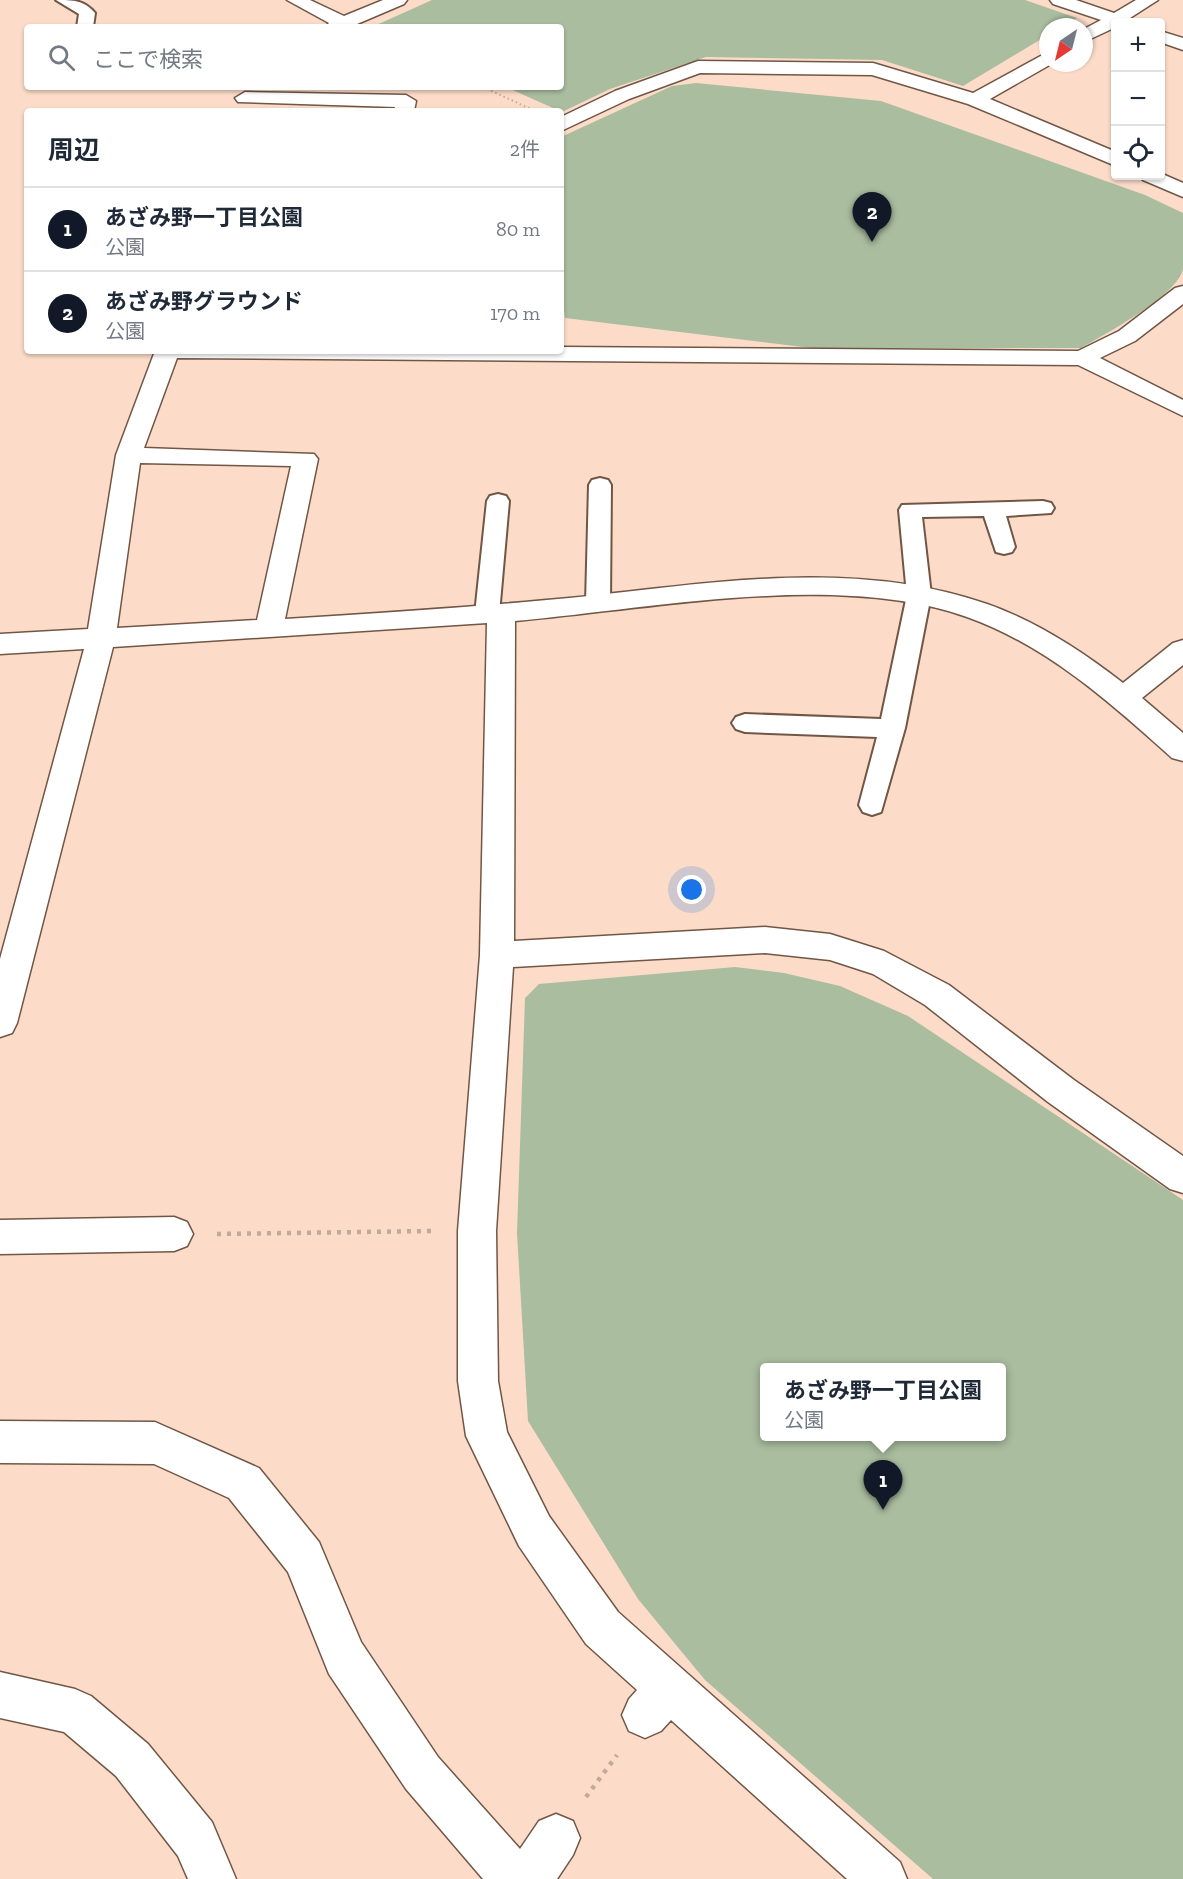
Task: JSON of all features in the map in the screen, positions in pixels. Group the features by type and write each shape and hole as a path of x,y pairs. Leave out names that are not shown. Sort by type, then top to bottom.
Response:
{"street":[{"path":"296,0 337,24"},
{"path":"341,24 398,0"},
{"path":"1059,0 1111,18"},
{"path":"1124,18 1149,0"},
{"path":"1093,33 1111,25"},
{"path":"1165,37 1183,44"},
{"path":"975,100 1039,63"},
{"path":"564,124 622,95 698,67 790,66 873,69 975,100 1111,158"},
{"path":"244,99 406,101 405,108"},
{"path":"1159,180 1183,191"},
{"path":"564,352 1082,357 1127,336 1183,293"},
{"path":"0,1023 101,638 129,455 166,354"},
{"path":"1082,357 1183,409"},
{"path":"129,455 305,459 269,628"},
{"path":"0,644 494,614 712,591 833,585 945,600 998,619 1062,652 1125,697 1183,750"},
{"path":"494,614 497,955 477,1231 477,1381 487,1436 534,1531 657,1702 883,1879"},
{"path":"1125,697 1183,650"},
{"path":"497,955 765,939 830,947 884,964 937,994 1061,1091 1183,1177"},
{"path":"0,1237 174,1234"},
{"path":"0,1442 154,1443 244,1483 304,1557 345,1658 422,1773 515,1879"},
{"path":"0,1695 75,1712 132,1760 195,1839 212,1879"},
{"path":"528,1879 556,1838"}],"lane":[{"path":"64,0 87,12 86,24"},
{"path":"598,603 600,485"},
{"path":"494,614 498,501"},
{"path":"872,805 892,728 919,595 910,510 1043,508"},
{"path":"993,509 1004,547"},
{"path":"745,723 892,728"}],"path":[{"path":"490,90 528,108"},
{"path":"174,1234 477,1231"},
{"path":"556,1838 657,1702"}],"green space":[{"path":"432,0 1025,0 1077,18 1039,18 1039,40 963,86 882,60 706,57 610,89 564,111 564,108 553,108 513,90 564,90 564,24 379,24"},
{"path":"696,83 881,101 1145,195 1183,213 1183,269 1178,279 1155,302 1081,348 811,348 565,318 564,136 672,86"},
{"path":"735,967 784,973 840,986 908,1016 1183,1200 1183,1879 933,1879 705,1680 638,1599 528,1421 517,1233 525,998 539,984"}],"place":[{"name":"あざみ野グラウンド","path":"872,242"},
{"name":"あざみ野一丁目公園","path":"883,1510"}]}
